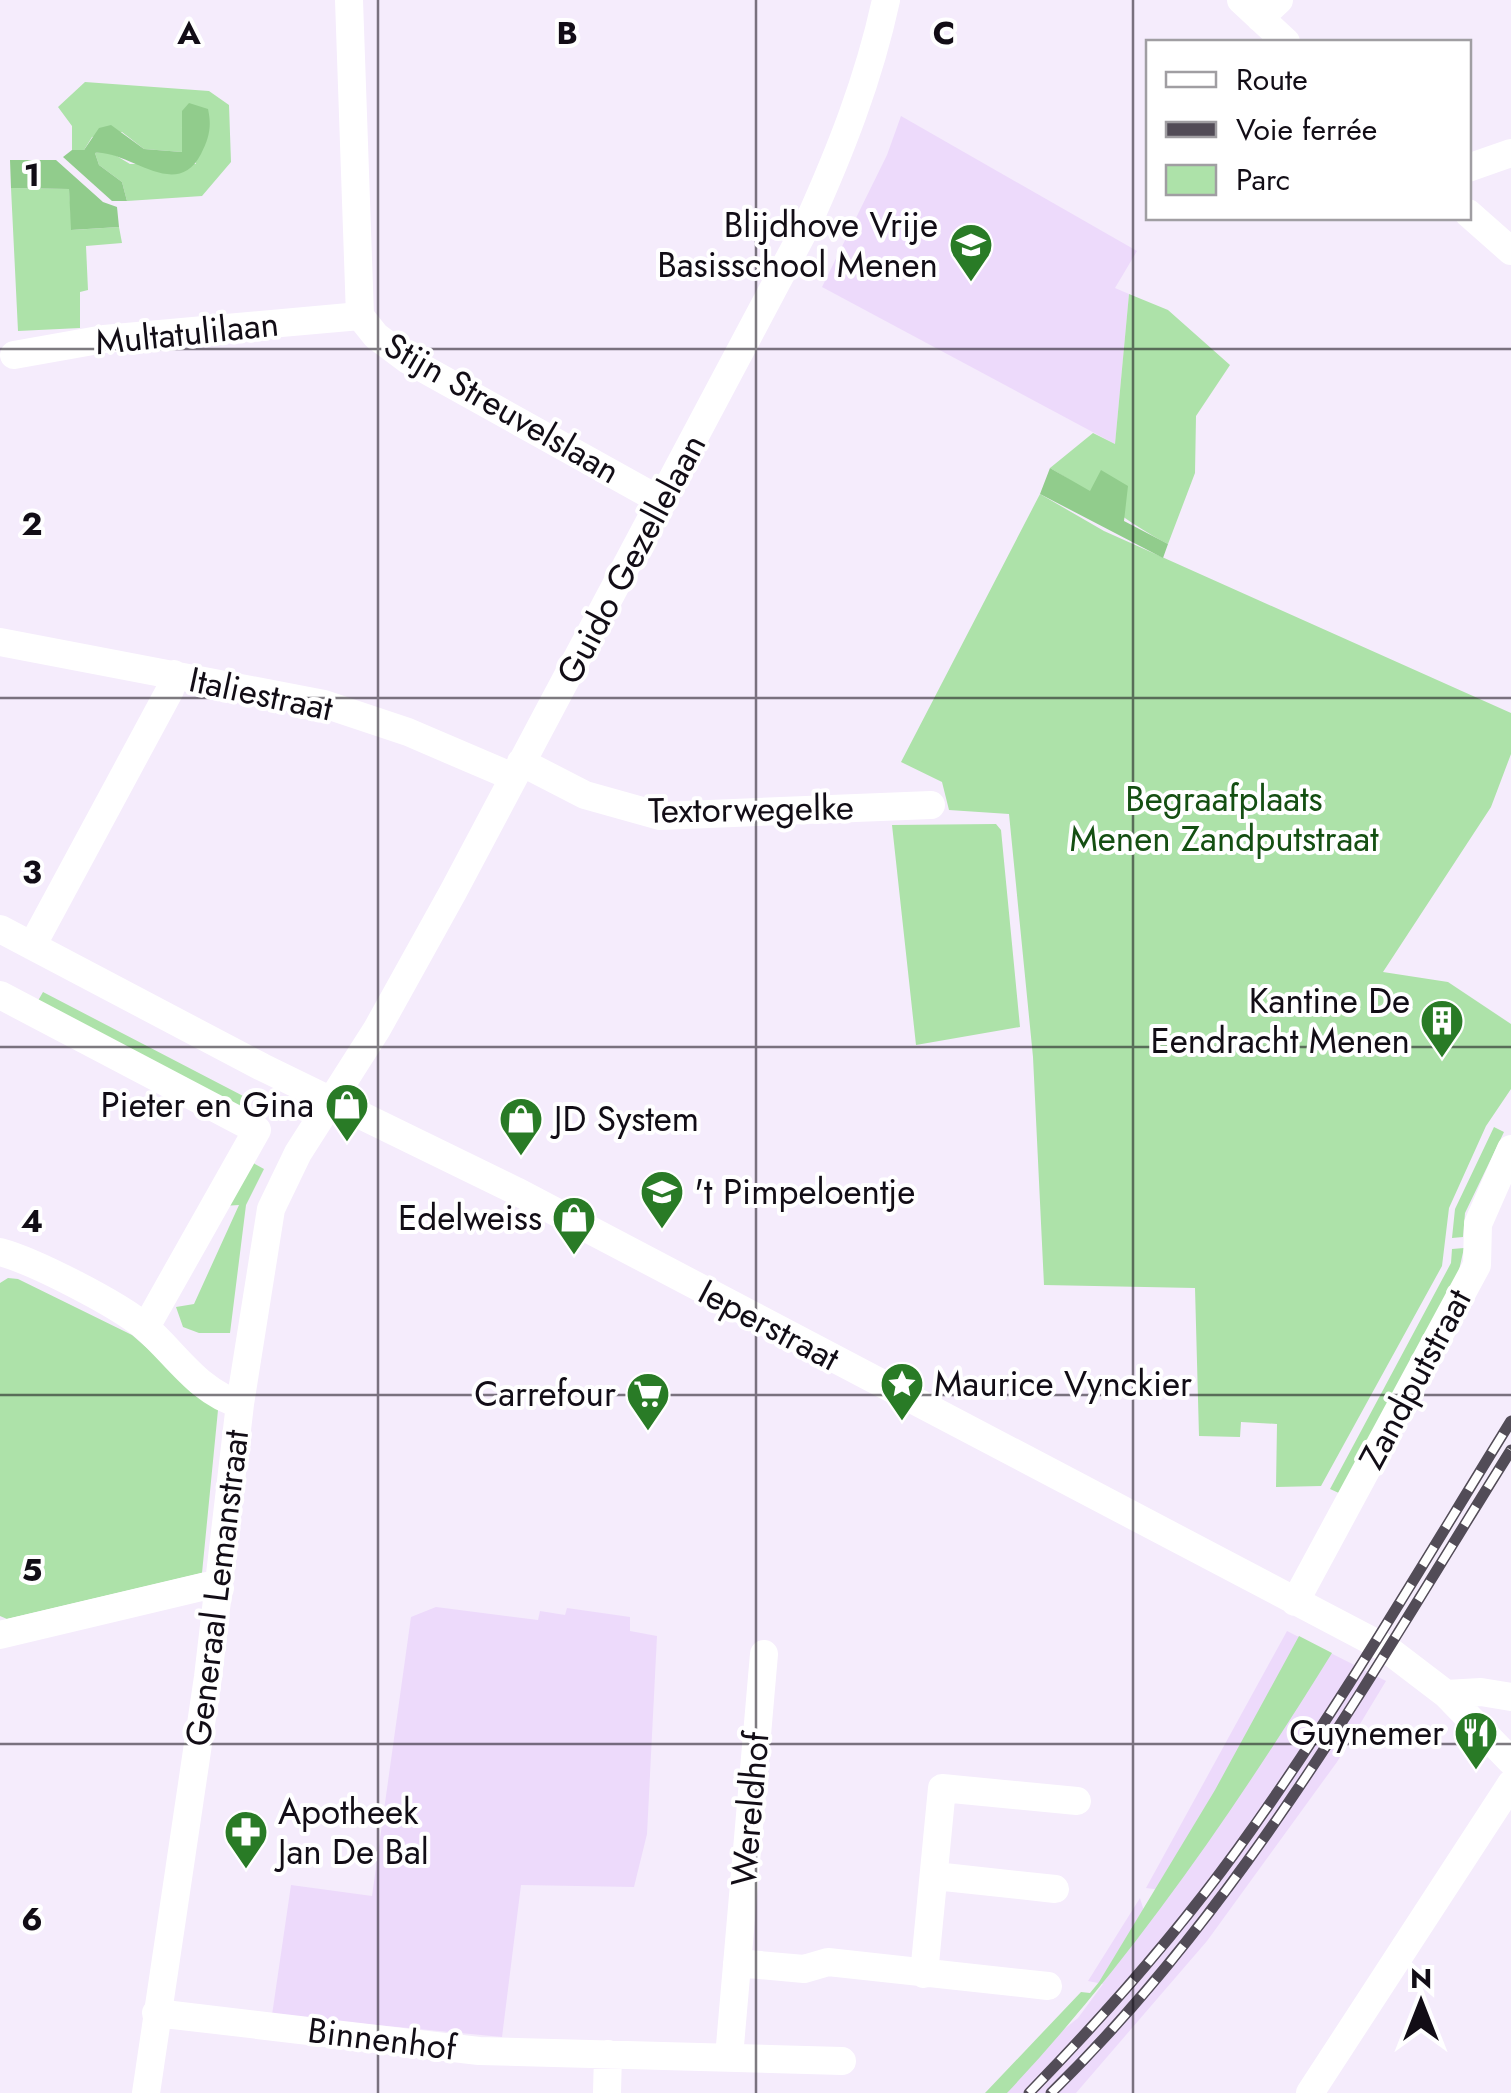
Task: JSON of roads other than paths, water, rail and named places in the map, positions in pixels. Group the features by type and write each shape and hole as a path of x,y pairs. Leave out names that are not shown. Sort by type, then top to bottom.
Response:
{"street":[{"name":"Stijn Streuvelslaan","path":"349,0 360,316 376,336 408,360 663,502"},
{"name":"Guido Gezellelaan","path":"332,1098 377,1029 663,502 832,170 874,54 886,0"},
{"path":"1260,6 1285,40"},
{"path":"1471,167 1511,153"},
{"path":"1471,216 1511,251"},
{"name":"Multatulilaan","path":"14,356 104,339 360,316"},
{"name":"Italiestraat","path":"0,642 324,704 517,769"},
{"path":"32,946 170,690 174,674"},
{"name":"Textorwegelke","path":"517,769 585,795 660,816 932,805"},
{"name":"Ieperstraat","path":"0,929 262,1067 332,1098 1386,1649 1446,1694 1511,1761"},
{"path":"0,995 257,1130 146,1328"},
{"name":"Generaal Lemanstraat","path":"146,2093 220,1588 240,1404 270,1209 332,1098"},
{"name":"Zandputstraat","path":"1296,1602 1477,1264 1478,1224 1511,1149"},
{"path":"0,1252 33,1265 146,1328 186,1370 224,1400 240,1404"},
{"path":"0,1635 206,1586 220,1588"},
{"name":"Wereldhof","path":"729,2057 764,1654"},
{"path":"1446,1694 1481,1692 1511,1697"},
{"path":"1310,2093 1511,1784"},
{"path":"924,1974 942,1788 1078,1801"},
{"path":"935,1876 1055,1889"},
{"path":"737,1962 804,1969 828,1962 1048,1986"},
{"name":"Binnenhof","path":"156,2012 462,2049 842,2061"},
{"path":"607,2093 608,2054"}],"railway":[{"path":"1029,2093 1138,1975 1237,1850 1344,1692 1511,1421"},
{"path":"1051,2093 1120,2021 1244,1866 1354,1703 1511,1450"}],"place":[{"name":"Blijdhove Vrije Basisschool Menen","path":"971,283"},
{"name":"Kantine De Eendracht Menen","path":"1442,1059"},
{"name":"Pieter en Gina","path":"347,1143"},
{"name":"JD System","path":"521,1157"},
{"name":"'t Pimpeloentje","path":"662,1230"},
{"name":"Edelweiss","path":"574,1256"},
{"name":"Maurice Vynckier","path":"902,1422"},
{"name":"Carrefour","path":"648,1432"},
{"name":"Guynemer","path":"1476,1771"},
{"name":"Apotheek Jan De Bal","path":"246,1870"}],"park label":[{"name":"Begraafplaats Menen Zandputstraat","path":"1224,819"}]}
